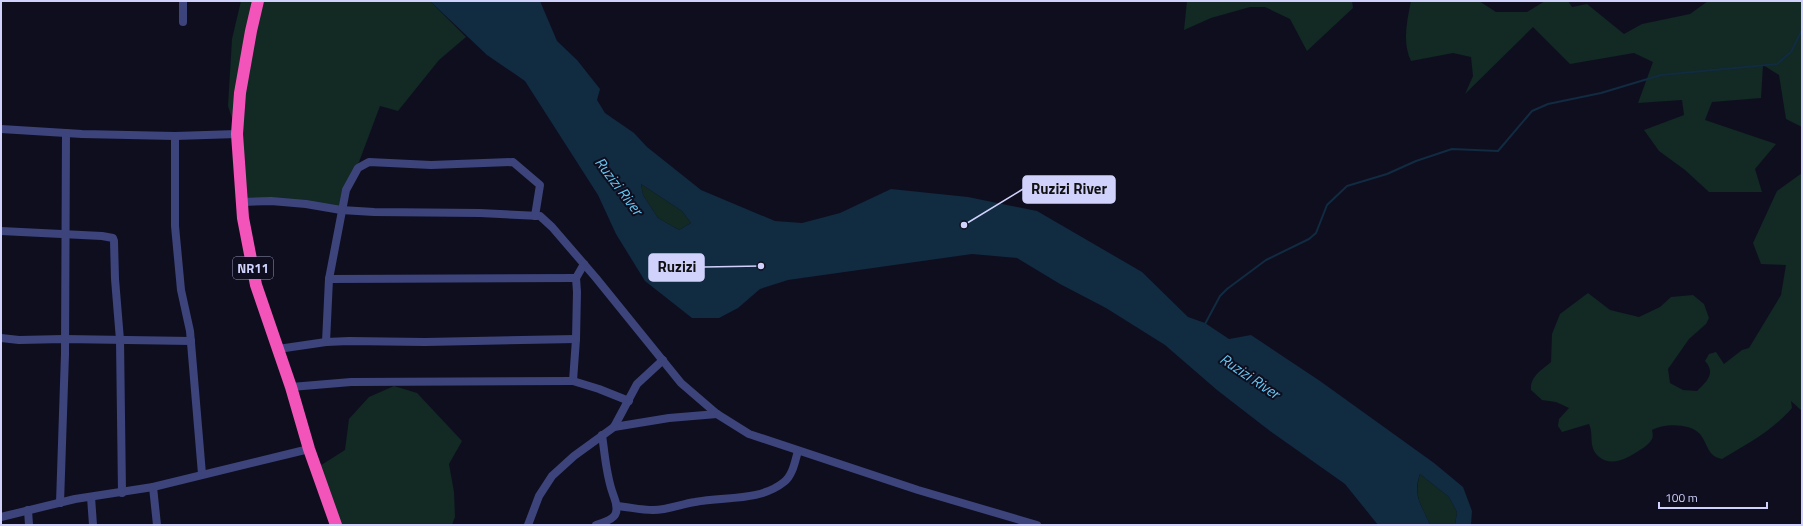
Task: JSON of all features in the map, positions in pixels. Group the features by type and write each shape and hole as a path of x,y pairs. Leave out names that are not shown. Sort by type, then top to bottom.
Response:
{"highway":[{"name":"NR11","path":"258,1 243,71 237,134 241,202 256,285 291,387 309,449 336,525"}],"street":[{"path":"183,1 183,22"},
{"path":"1,129 66,133 175,136 237,134"},
{"path":"60,503 66,235 66,133"},
{"path":"175,136 175,226 181,290 191,341 202,474"},
{"path":"326,342 329,279 341,210 346,190 358,168 369,162 430,165 513,162 540,185 535,216"},
{"path":"241,202 271,201 306,204 341,210 374,212 480,213 540,216 552,227 584,264 681,383 717,414 749,434 918,490 1038,525"},
{"path":"1,231 102,236 113,238 115,245 115,279 120,340 122,493"},
{"path":"573,381 576,339 576,278 584,264"},
{"path":"329,279 576,278"},
{"path":"1,338 19,340 64,339 191,341"},
{"path":"278,349 326,342 502,342 576,339"},
{"path":"614,427 637,384 663,360"},
{"path":"291,387 366,382 573,381 599,388 629,401"},
{"path":"528,525 539,496 552,476 568,461 614,427 669,418 717,414"},
{"path":"596,525 612,518 616,514 617,506 609,481 602,435"},
{"path":"1,517 60,503 153,487 309,449"},
{"path":"617,506 656,510 696,502 743,498 762,493 778,486 786,480 792,471 798,451"},
{"path":"153,487 157,525"},
{"path":"92,497 93,525"},
{"path":"28,510 29,525"}],"green space":[{"path":"241,1 430,1 466,37 439,60 398,111 380,106 341,210 241,202 237,134 228,106 232,39"},
{"path":"1187,1 1352,1 1353,8 1307,51 1290,19 1265,7 1250,7 1211,18 1184,30"},
{"path":"1411,1 1479,1 1496,12 1527,12 1545,1 1568,1 1572,7 1587,4 1624,34 1642,24 1690,14 1708,1 1802,1 1802,127 1786,119 1779,75 1763,65 1761,98 1712,102 1705,120 1776,144 1755,169 1762,192 1709,192 1685,170 1659,151 1644,130 1684,115 1682,100 1638,103 1653,62 1634,53 1570,64 1533,27 1465,94 1473,76 1471,57 1453,53 1411,61 1408,54 1406,31"},
{"path":"1802,173 1802,411 1791,401 1792,408 1777,423 1722,459 1713,455 1708,449 1703,438 1696,430 1684,426 1670,425 1652,430 1652,438 1647,445 1625,459 1614,461 1603,460 1595,452 1592,444 1589,424 1562,432 1558,426 1559,419 1569,408 1556,402 1542,400 1531,390 1532,381 1540,371 1551,362 1552,334 1560,314 1588,293 1610,310 1639,317 1660,307 1671,297 1693,295 1704,304 1709,318 1706,324 1689,339 1668,369 1670,383 1683,390 1697,391 1709,377 1710,369 1705,361 1709,354 1716,352 1724,364 1742,350 1749,348 1781,295 1786,265 1761,264 1753,243 1777,191"},
{"path":"641,184 682,211 691,223 679,230 658,218 643,195"},
{"path":"394,386 417,393 462,441 449,464 454,492 455,517 452,525 336,525 315,469 345,450 349,419 369,397"},
{"path":"1420,474 1449,497 1457,512 1455,525 1430,525 1421,506 1418,495 1417,489"}],"water":[{"path":"430,1 540,1 557,41 577,60 600,89 597,100 605,113 634,133 647,147 701,190 775,221 802,223 840,213 891,189 968,197 1037,211 1142,272 1188,317 1205,323 1229,339 1251,335 1320,381 1434,463 1463,487 1472,511 1471,525 1455,525 1457,512 1449,497 1420,474 1417,488 1418,495 1421,506 1430,525 1378,525 1345,484 1270,431 1217,390 1165,345 1106,308 1060,284 1017,258 972,254 788,280 760,289 738,308 719,318 692,318 645,281 616,234 598,195 525,81 487,55","holes":["641,184 682,211 691,223 679,230 658,218 643,195"]}],"waterway":[{"path":"1205,324 1220,296 1227,289 1266,260 1309,239 1316,233 1327,205 1347,186 1387,174 1416,161 1452,149 1498,151 1532,111 1548,104 1601,93 1661,75 1777,64 1791,52 1802,30"}],"place":[{"name":"Ruzizi River","path":"964,225"},
{"name":"Ruzizi","path":"761,266"}]}
